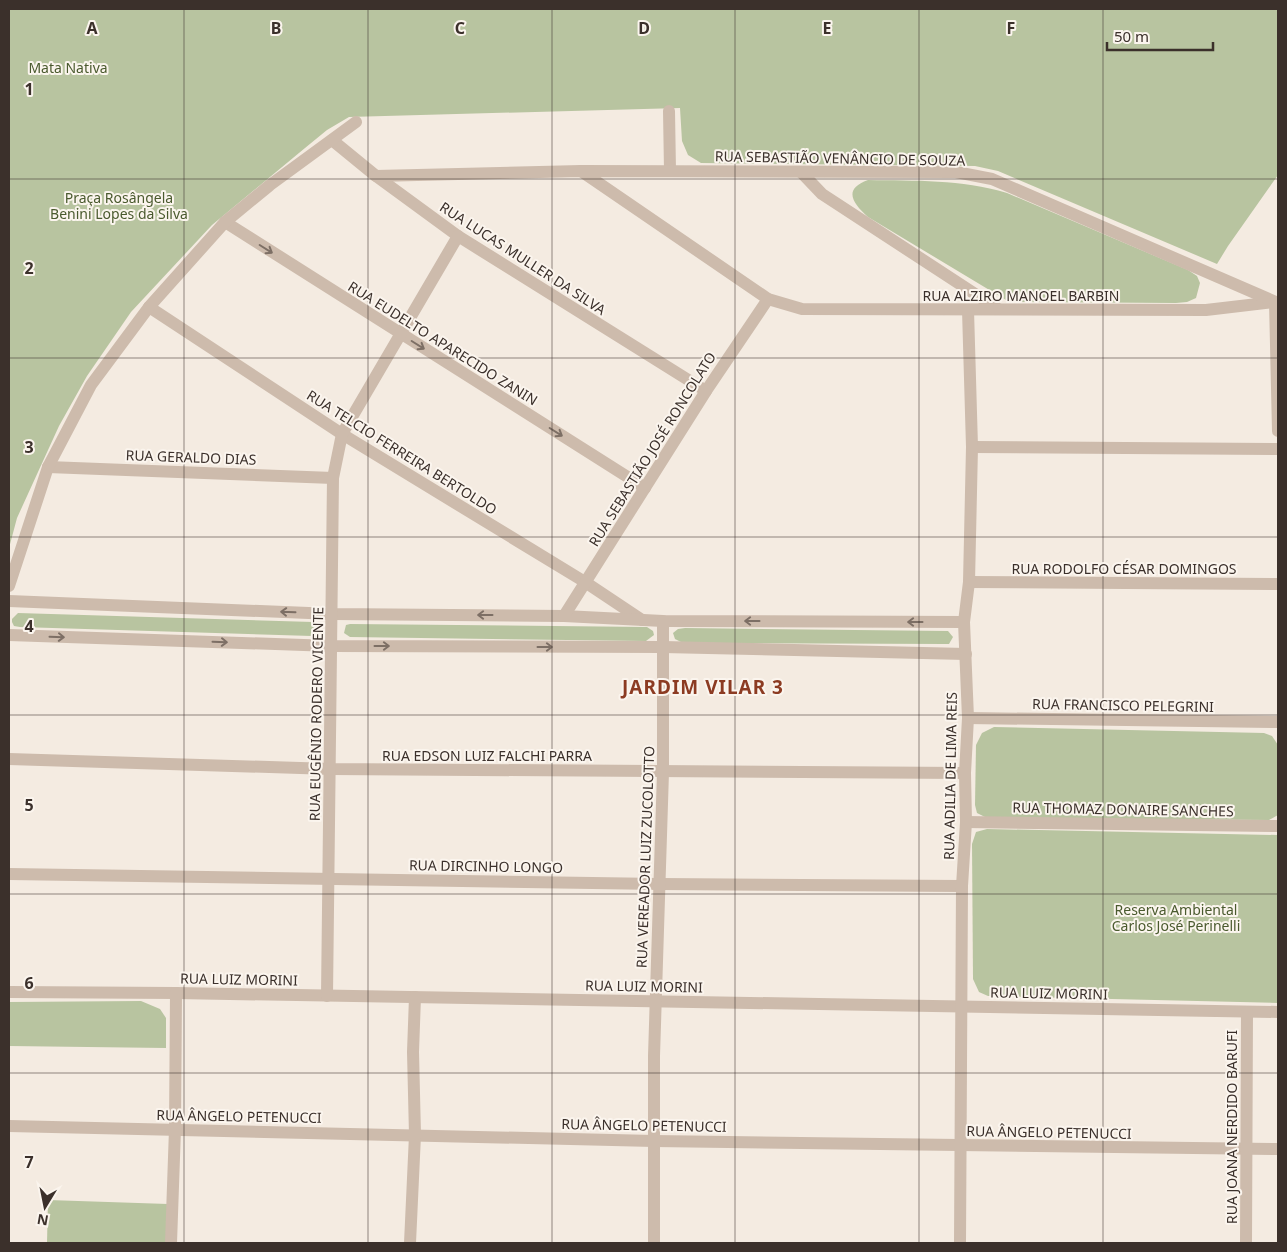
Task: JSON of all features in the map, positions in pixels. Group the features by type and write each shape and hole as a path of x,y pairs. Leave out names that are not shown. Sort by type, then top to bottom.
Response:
{"street":[{"path":"669,112 670,171"},
{"path":"9,586 48,467 92,385 149,307 225,222 270,185 356,122"},
{"name":"RUA LUCAS MULLER DA SILVA","path":"332,140 376,176 458,236 706,391"},
{"name":"RUA SEBASTIÃO VENÂNCIO DE SOUZA","path":"376,176 581,170 956,172 992,179 1277,303"},
{"name":"RUA ALZIRO MANOEL BARBIN","path":"581,170 768,300 802,309 1206,310 1277,303"},
{"path":"801,172 822,194 998,309"},
{"name":"RUA EUDELTO APARECIDO ZANIN","path":"225,222 645,488"},
{"name":"RUA EUGÊNIO RODERO VICENTE","path":"327,996 333,614 333,478 342,434 458,236"},
{"name":"RUA SEBASTIÃO JOSÉ RONCOLATO","path":"564,616 706,391 768,300"},
{"path":"1277,303 1278,431"},
{"name":"RUA TELCIO FERREIRA BERTOLDO","path":"149,307 342,434 585,582 642,620"},
{"name":"RUA ADILIA DE LIMA REIS","path":"960,1243 962,886 966,822 965,774 968,718 964,622 969,582 972,447 968,310"},
{"path":"972,447 1278,450"},
{"name":"RUA GERALDO DIAS","path":"48,467 333,478"},
{"name":"RUA RODOLFO CÉSAR DOMINGOS","path":"969,582 1278,584"},
{"path":"9,601 333,614 564,616 663,621 964,622"},
{"name":"RUA VEREADOR LUIZ ZUCOLOTTO","path":"654,1243 656,1001 663,772 663,621"},
{"path":"9,635 332,646 663,647 966,654"},
{"name":"RUA FRANCISCO PELEGRINI","path":"968,718 1278,722"},
{"name":"RUA EDSON LUIZ FALCHI PARRA","path":"9,759 331,769 965,774"},
{"name":"RUA THOMAZ DONAIRE SANCHES","path":"966,822 1278,826"},
{"name":"RUA DIRCINHO LONGO","path":"9,874 660,884 962,886"},
{"name":"RUA LUIZ MORINI","path":"9,992 176,993 1278,1012"},
{"path":"171,1243 175,1129 176,993"},
{"path":"410,1243 415,1135 413,1052 415,997"},
{"name":"RUA JOANA NERDIDO BARUFI","path":"1246,1243 1247,1012"},
{"name":"RUA ÂNGELO PETENUCCI","path":"9,1126 654,1141 1278,1149"}],"green space":[{"path":"9,9 1278,9 1278,175 1217,264 998,171 975,166 701,163 688,155 682,141 680,108 349,117 327,130 212,225 131,312 87,376 59,426 17,518 9,548"},
{"path":"868,180 955,183 990,188 1007,193 1188,270 1197,276 1200,283 1196,298 1187,302 1176,303 1023,302 1006,300 868,217 854,202 853,192 860,184"},
{"path":"18,613 313,622 318,626 319,631 312,636 20,627 14,626 12,622 12,619"},
{"path":"346,625 647,627 653,631 654,635 646,641 350,637 344,633"},
{"path":"678,629 948,631 953,637 949,644 683,643 675,639 673,633"},
{"path":"994,727 1264,733 1272,736 1278,745 1278,815 1269,820 987,818 977,813 975,805 976,745 982,733"},
{"name":"Reserva Ambiental Carlos José Perinelli","path":"987,829 1278,835 1278,1003 988,996 979,992 973,979 972,844 976,832"},
{"path":"141,1001 160,1009 166,1018 166,1048 9,1046 9,1002"},
{"path":"48,1200 168,1204 167,1243 47,1243"}],"district":[{"name":"JARDIM VILAR 3","path":"703,687"}],"park label":[{"name":"Mata Nativa","path":"68,67"},
{"name":"Praça Rosângela Benini Lopes da Silva","path":"119,206"}]}
